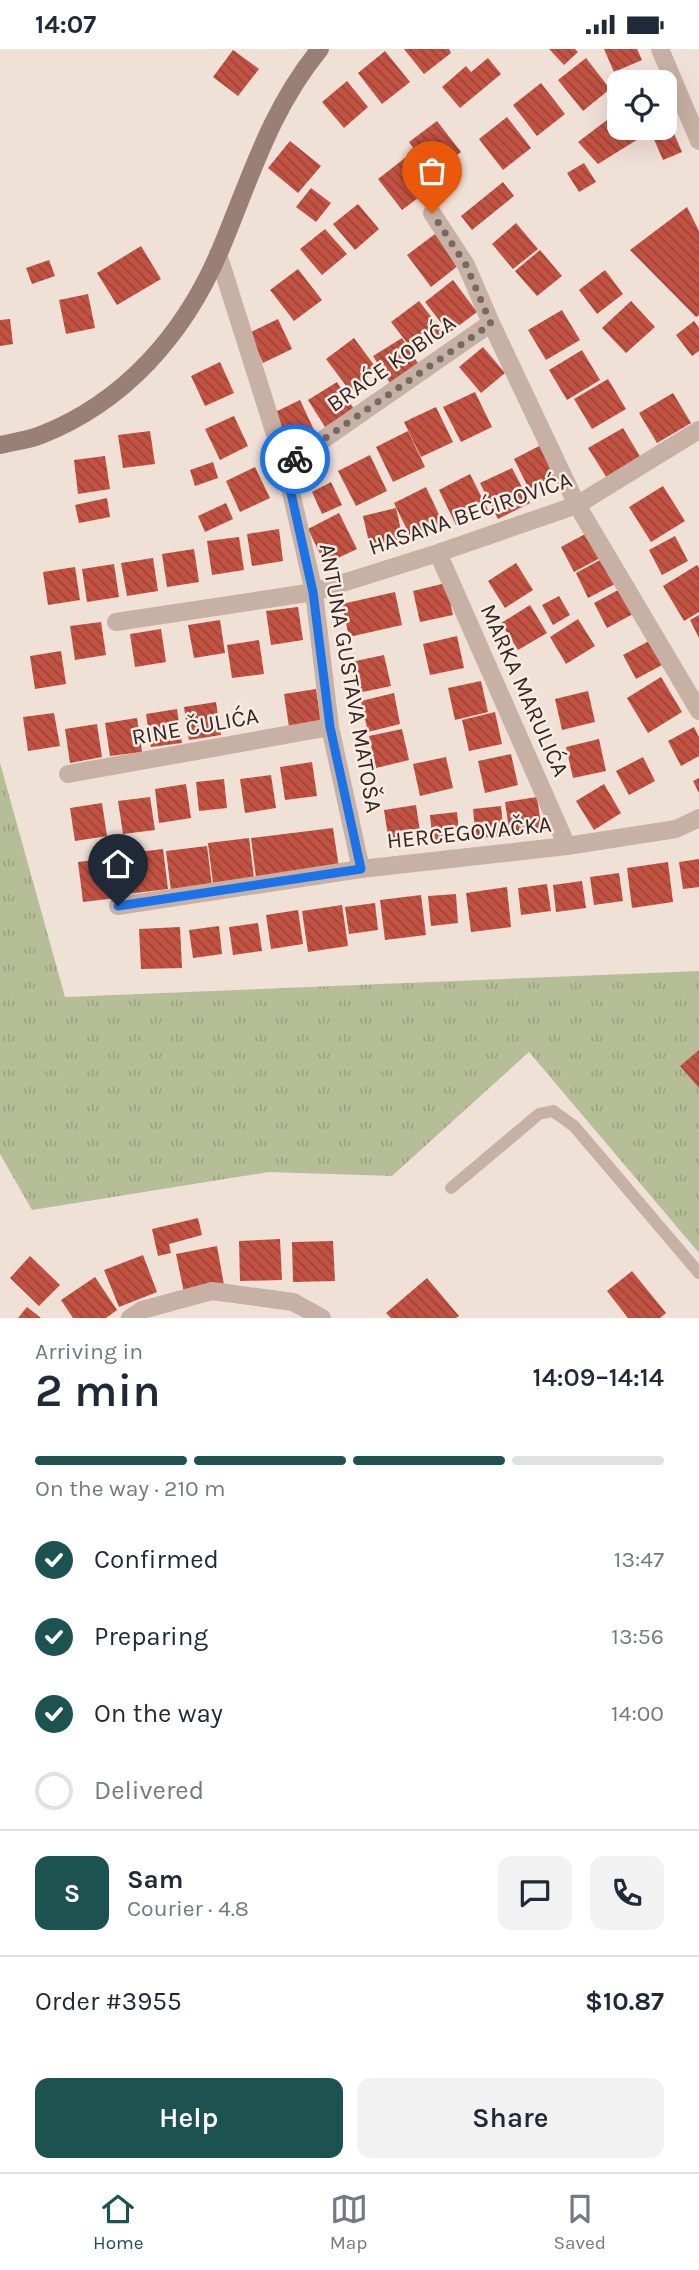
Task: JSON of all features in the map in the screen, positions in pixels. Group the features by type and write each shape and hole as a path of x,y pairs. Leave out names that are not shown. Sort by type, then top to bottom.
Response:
{"main road":[{"path":"0,445 41,435 83,414 126,386 147,365 185,315 218,254 274,119 301,73 320,49"}],"street":[{"path":"660,49 699,141"},
{"name":"BRAĆE KOBIĆA","path":"432,213 466,265 577,505 699,711"},
{"name":"ANTUNA GUSTAVA MATOŠA","path":"218,254 285,466 313,592 330,727 361,869"},
{"name":"BRAĆE KOBIĆA","path":"285,466 491,324"},
{"name":"HASANA BEĆIROVIĆA","path":"116,622 313,592 438,553 577,505 699,430"},
{"name":"MARKA MARULIĆA","path":"438,553 567,846"},
{"name":"RINE ČULIĆA","path":"68,774 330,727"},
{"name":"HERCEGOVAČKA","path":"118,906 361,869 567,846 676,829 699,818"},
{"path":"130,1318 142,1310 212,1291 293,1302 322,1318"}],"lane":[{"path":"451,1188 540,1114 553,1111 574,1126 699,1273"}],"green space":[{"path":"0,763 65,997 699,971 699,1253 529,1052 392,1176 269,1172 32,1210 0,1154"}],"building":[{"path":"404,49 449,49 451,53 424,74"},
{"path":"549,49 575,49 578,52 564,65"},
{"path":"604,49 637,49 642,60 613,70"},
{"path":"233,50 259,69 238,96 213,77"},
{"path":"385,51 410,82 382,104 358,73"},
{"path":"488,58 501,74 460,108 442,87 466,66 471,72"},
{"path":"586,58 607,85 607,91 583,111 558,80"},
{"path":"347,81 368,107 344,128 322,102"},
{"path":"541,83 565,114 537,136 513,105"},
{"path":"507,117 531,148 503,170 479,139"},
{"path":"607,120 607,140 637,140 598,164 578,142"},
{"path":"437,121 461,152 433,174 409,142"},
{"path":"654,140 677,140 682,152 663,160"},
{"path":"290,141 321,166 298,193 268,168"},
{"path":"405,158 430,189 402,210 378,179"},
{"path":"584,163 596,182 579,192 567,173"},
{"path":"503,182 514,196 472,230 461,216"},
{"path":"311,188 331,203 316,222 296,207"},
{"path":"358,204 379,229 355,250 333,224"},
{"path":"687,207 699,231 699,315 696,317 630,250"},
{"path":"516,223 538,249 513,269 492,244"},
{"path":"325,229 347,254 322,275 300,249"},
{"path":"435,234 459,265 431,287 407,255"},
{"path":"141,246 161,279 117,305 97,273"},
{"path":"540,250 562,276 537,296 515,271"},
{"path":"49,260 55,276 32,284 26,268"},
{"path":"298,269 322,300 294,321 270,290"},
{"path":"605,270 623,294 597,314 579,290"},
{"path":"453,280 477,312 449,333 425,302"},
{"path":"88,294 95,328 66,334 59,300"},
{"path":"419,301 443,332 415,353 391,322"},
{"path":"631,301 655,327 626,353 602,328"},
{"path":"562,310 580,340 546,360 528,330"},
{"path":"10,319 13,344 0,346 0,320"},
{"path":"278,319 292,349 263,363 249,333"},
{"path":"694,321 699,328 699,351 692,356 676,335"},
{"path":"354,338 377,369 350,391 326,359"},
{"path":"402,338 419,365 390,383 373,356"},
{"path":"483,347 505,373 481,393 459,367"},
{"path":"582,350 600,380 567,400 549,370"},
{"path":"220,362 234,393 205,406 191,376"},
{"path":"608,379 626,409 592,429 574,399"},
{"path":"337,382 354,409 325,427 308,400"},
{"path":"475,392 492,427 461,442 443,407"},
{"path":"673,393 691,423 657,443 639,413"},
{"path":"300,400 314,430 285,444 271,414"},
{"path":"436,407 453,442 421,457 404,422"},
{"path":"234,416 248,446 220,460 205,429"},
{"path":"623,428 641,458 607,478 588,448"},
{"path":"150,431 155,464 123,468 118,435"},
{"path":"408,431 425,467 393,482 376,447"},
{"path":"543,444 558,474 529,489 514,459"},
{"path":"370,455 387,491 356,506 338,471"},
{"path":"105,456 110,489 78,494 74,460"},
{"path":"213,462 218,478 195,486 190,470"},
{"path":"255,467 270,498 240,512 226,481"},
{"path":"512,468 530,503 498,519 480,483"},
{"path":"470,474 488,510 456,525 439,490"},
{"path":"331,482 342,505 322,514 312,492"},
{"path":"663,486 685,521 651,542 629,507"},
{"path":"426,487 443,523 411,538 394,503"},
{"path":"107,498 110,517 79,523 75,505"},
{"path":"226,503 233,519 205,532 198,516"},
{"path":"396,508 403,539 370,547 363,516"},
{"path":"339,513 357,549 325,564 308,529"},
{"path":"279,529 283,561 252,566 247,534"},
{"path":"587,533 600,558 574,572 561,547"},
{"path":"675,536 688,561 662,575 649,550"},
{"path":"239,537 244,570 212,575 207,541"},
{"path":"194,549 199,582 167,587 162,554"},
{"path":"153,558 158,591 127,596 121,563"},
{"path":"602,559 615,584 588,598 576,573"},
{"path":"516,563 533,590 505,608 488,581"},
{"path":"114,564 119,597 87,602 82,569"},
{"path":"697,565 699,612 684,621 663,586"},
{"path":"75,567 80,600 48,605 43,572"},
{"path":"446,583 453,615 420,622 413,591"},
{"path":"620,589 633,614 607,628 594,603"},
{"path":"395,592 402,625 349,637 342,604"},
{"path":"559,596 570,615 553,625 542,605"},
{"path":"530,605 547,633 518,650 501,623"},
{"path":"298,607 303,640 271,645 266,611"},
{"path":"699,615 699,638 690,620"},
{"path":"578,619 595,646 566,664 550,637"},
{"path":"220,620 225,653 194,658 188,625"},
{"path":"101,622 106,655 75,660 70,626"},
{"path":"161,629 166,662 135,667 130,634"},
{"path":"457,636 464,668 430,675 423,644"},
{"path":"259,640 264,674 232,678 227,645"},
{"path":"649,641 662,665 636,679 623,655"},
{"path":"61,651 66,684 35,689 30,656"},
{"path":"384,655 391,686 358,693 351,662"},
{"path":"661,677 682,712 648,733 627,698"},
{"path":"481,681 488,712 455,720 448,688"},
{"path":"316,689 321,722 289,727 284,694"},
{"path":"588,691 595,722 562,730 555,699"},
{"path":"394,693 400,724 368,732 361,701"},
{"path":"216,702 221,735 189,740 184,707"},
{"path":"177,709 182,743 151,747 146,714"},
{"path":"495,712 502,744 469,751 462,720"},
{"path":"54,713 60,746 28,751 23,717"},
{"path":"137,718 142,752 110,756 105,723"},
{"path":"97,724 102,757 70,763 65,729"},
{"path":"694,727 699,737 699,756 681,766 668,741"},
{"path":"402,729 409,760 376,768 369,736"},
{"path":"599,739 606,771 573,778 566,747"},
{"path":"511,754 518,785 485,793 478,761"},
{"path":"446,757 453,788 420,796 413,764"},
{"path":"643,757 655,781 629,795 616,771"},
{"path":"312,762 317,796 285,800 280,767"},
{"path":"271,775 276,808 245,813 240,779"},
{"path":"699,778 699,793 693,781"},
{"path":"224,779 227,808 199,811 196,782"},
{"path":"186,784 191,818 159,823 155,789"},
{"path":"604,784 621,813 594,830 576,801"},
{"path":"150,797 155,830 123,834 118,801"},
{"path":"537,797 542,831 510,835 505,802"},
{"path":"102,803 107,836 75,841 70,808"},
{"path":"416,805 421,838 389,843 384,810"},
{"path":"501,806 504,836 476,838 473,809"},
{"path":"457,812 460,841 433,844 430,815"},
{"path":"333,828 339,868 256,878 251,838"},
{"path":"249,838 254,878 213,883 208,843"},
{"path":"207,846 212,886 171,891 166,851"},
{"path":"163,849 168,889 127,894 122,854"},
{"path":"119,857 124,897 83,902 78,862"},
{"path":"699,859 699,887 683,889 679,862"},
{"path":"668,862 673,902 632,908 627,868"},
{"path":"619,873 623,901 594,905 590,877"},
{"path":"582,881 586,908 556,912 553,885"},
{"path":"547,884 551,911 521,915 518,888"},
{"path":"507,887 511,927 471,932 466,893"},
{"path":"456,894 458,923 431,926 428,896"},
{"path":"421,895 426,935 385,940 380,900"},
{"path":"375,903 378,930 349,934 345,907"},
{"path":"342,905 348,946 308,952 302,911"},
{"path":"298,910 303,944 271,949 266,915"},
{"path":"258,923 262,951 233,955 229,927"},
{"path":"219,926 222,954 193,958 189,930"},
{"path":"180,927 182,968 141,969 139,929"},
{"path":"699,1050 699,1088 680,1066"},
{"path":"198,1218 202,1235 169,1244 171,1253 158,1256 152,1229"},
{"path":"280,1239 282,1280 240,1281 239,1241"},
{"path":"333,1241 335,1281 293,1282 292,1242"},
{"path":"217,1246 224,1285 184,1293 176,1254"},
{"path":"143,1255 157,1292 119,1307 104,1270"},
{"path":"30,1256 60,1285 39,1306 10,1278"},
{"path":"632,1271 666,1313 660,1318 628,1318 607,1291"},
{"path":"95,1277 117,1310 106,1318 73,1318 61,1300"},
{"path":"427,1278 459,1316 391,1318 386,1313"},
{"path":"27,1307 41,1318 18,1318"}],"way so far":[{"path":"295,459 491,324 466,265 432,213"}],"route":[{"path":"118,906 361,869 330,727 313,592 285,466 295,459"}]}
